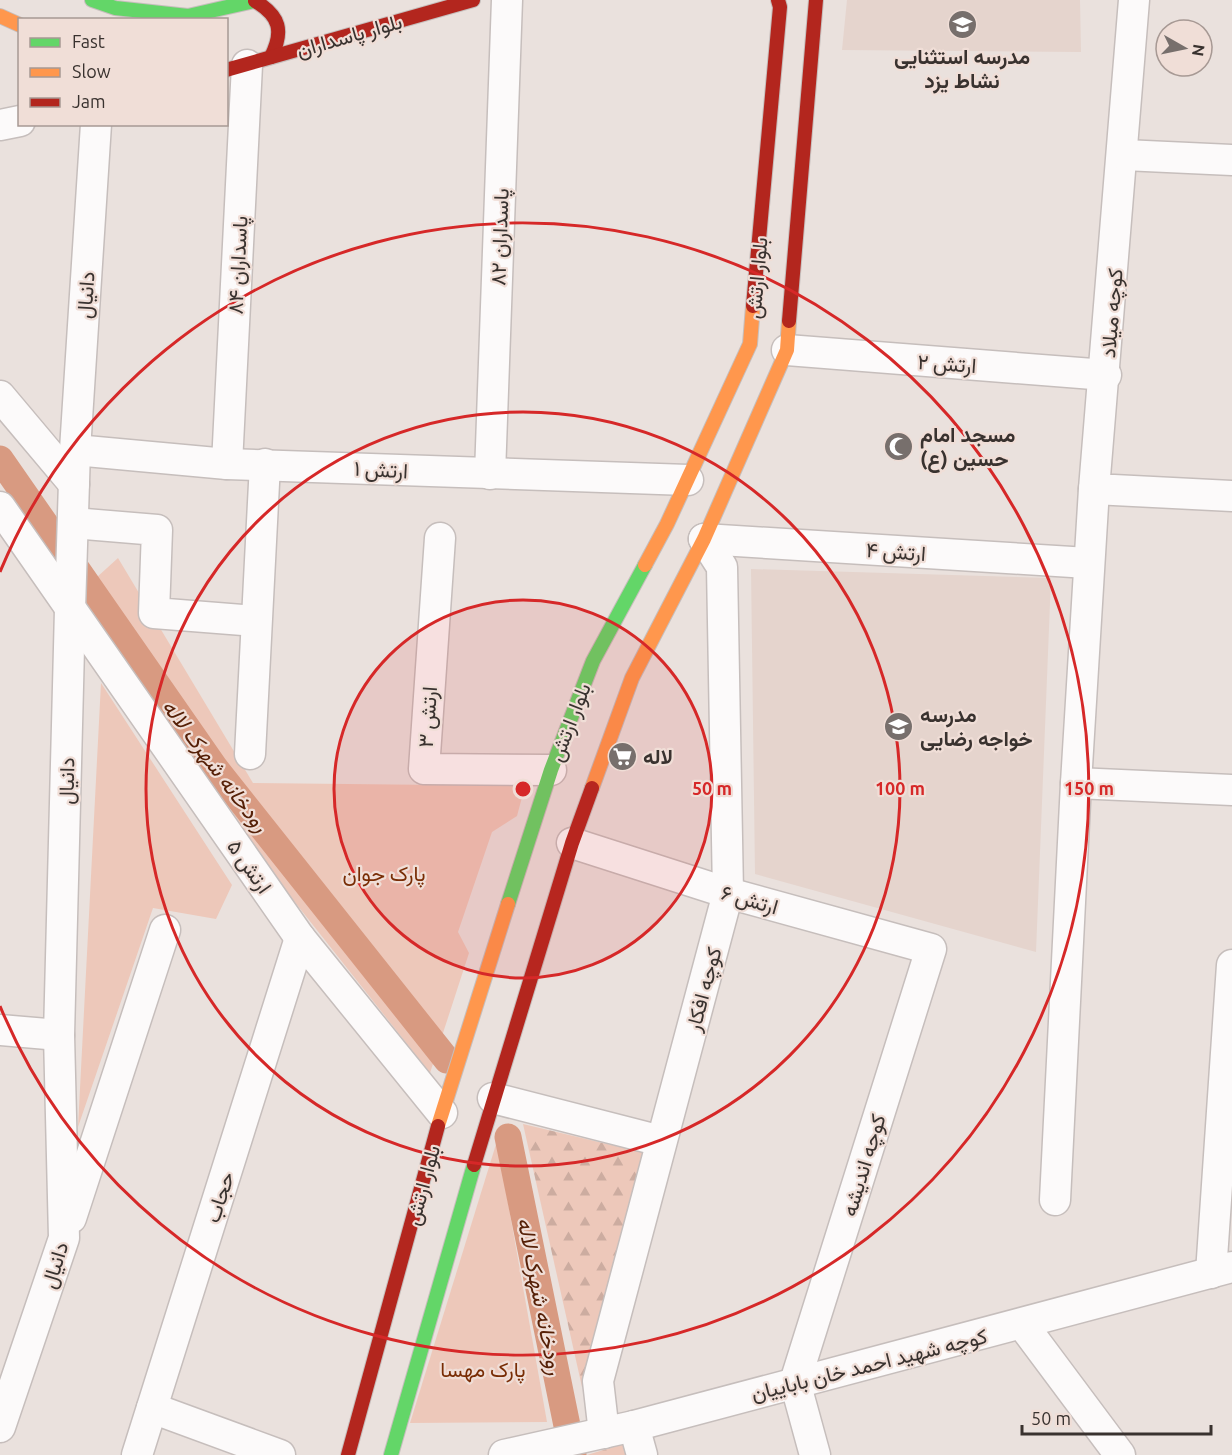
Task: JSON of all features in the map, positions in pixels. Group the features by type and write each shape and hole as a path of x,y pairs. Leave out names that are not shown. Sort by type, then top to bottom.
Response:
{"street":[{"path":"92,0 115,8 188,16 244,2 270,9 279,24 280,41 248,64"},
{"name":"بلوار پاسداران","path":"248,64 473,0"},
{"name":"پاسداران ۸۲","path":"490,474 507,0"},
{"name":"بلوار ارتش","path":"348,1455 442,1113 551,770 593,661 671,526 688,480 750,344 780,7 778,0"},
{"name":"بلوار ارتش","path":"391,1455 493,1098 572,843 632,678 787,350 816,0"},
{"name":"کوچه میلاد","path":"1055,1200 1088,563 1124,156 1134,0"},
{"path":"288,14 294,33 310,46"},
{"path":"0,16 18,24"},
{"name":"پاسداران ۸۴","path":"227,464 248,64"},
{"path":"0,125 18,121"},
{"name":"دانیال","path":"0,1427 64,1238 59,1035 74,484 96,126"},
{"path":"1124,156 1232,159"},
{"name":"ارتش ۲","path":"787,350 1106,375"},
{"path":"0,396 74,484"},
{"name":"ارتش ۱","path":"75,450 227,464 688,480"},
{"path":"250,754 265,464"},
{"path":"1094,489 1232,496"},
{"name":"ارتش ۵","path":"0,507 71,596 300,938 442,1113"},
{"path":"73,534 157,530 154,613 256,621"},
{"name":"ارتش ۴","path":"699,537 1088,563"},
{"name":"کوچه افکار","path":"599,1434 598,1381 728,893 722,567 699,537"},
{"name":"ارتش ۳","path":"440,538 424,769 551,770"},
{"path":"1076,783 1232,790"},
{"name":"ارتش ۶","path":"572,843 728,893 930,949"},
{"path":"64,1238 165,930"},
{"name":"حجاب","path":"137,1455 300,938"},
{"name":"کوچه اندیشه","path":"795,1382 930,949"},
{"path":"1221,1270 1232,965"},
{"path":"0,1030 59,1035"},
{"path":"493,1098 661,1141"},
{"path":"1221,1270 1232,1243"},
{"name":"کوچه شهید احمد خان باباییان","path":"504,1455 549,1447 634,1426 1221,1270"},
{"path":"1023,1324 1120,1455"},
{"path":"795,1382 815,1455"},
{"path":"152,1408 280,1455"},
{"path":"634,1426 642,1455"}],"shaded area":[{"name":"مدرسه استثنایی نشاط یزد","path":"847,0 1080,0 1081,52 842,50"},
{"name":"مدرسه خواجه رضایی","path":"751,569 1051,578 1036,952 755,874"}],"green space":[{"name":"پارک جوان","path":"118,558 253,783 525,786 517,816 492,832 458,932 469,953 430,1073 211,796 93,613 96,578"},
{"path":"101,683 232,885 216,919 153,908 78,1127"},
{"path":"523,1124 645,1153 582,1387"},
{"name":"پارک مهسا","path":"497,1141 547,1422 410,1423"},
{"path":"623,1444 626,1455 587,1455"}],"waterway":[{"name":"رودخانه شهرک لاله","path":"0,459 215,768 447,1060"},
{"name":"رودخانه شهرک لاله","path":"508,1137 573,1455"}],"traffic: fast":[{"path":"92,0 115,8 188,16 258,0"},
{"path":"508,904 551,770 593,661 645,565"},
{"path":"391,1455 474,1165"}],"traffic: slow":[{"path":"0,16 18,24"},
{"path":"645,565 667,524 750,344 753,306"},
{"path":"592,788 632,678 704,539 787,350 789,321"},
{"path":"438,1126 508,904"}],"traffic: jam":[{"path":"228,69 473,0"},
{"path":"753,306 780,7 778,0"},
{"path":"789,321 816,0"},
{"path":"255,1 270,12 277,25 278,39 271,57"},
{"path":"474,1165 572,843 592,788"},
{"path":"348,1455 438,1126"}],"place":[{"name":"مدرسه استثنایی نشاط یزد","path":"962,25"},
{"name":"مسجد امام حسین (ع)","path":"899,446"},
{"name":"مدرسه خواجه رضایی","path":"899,726"},
{"name":"لاله","path":"622,756"}]}
